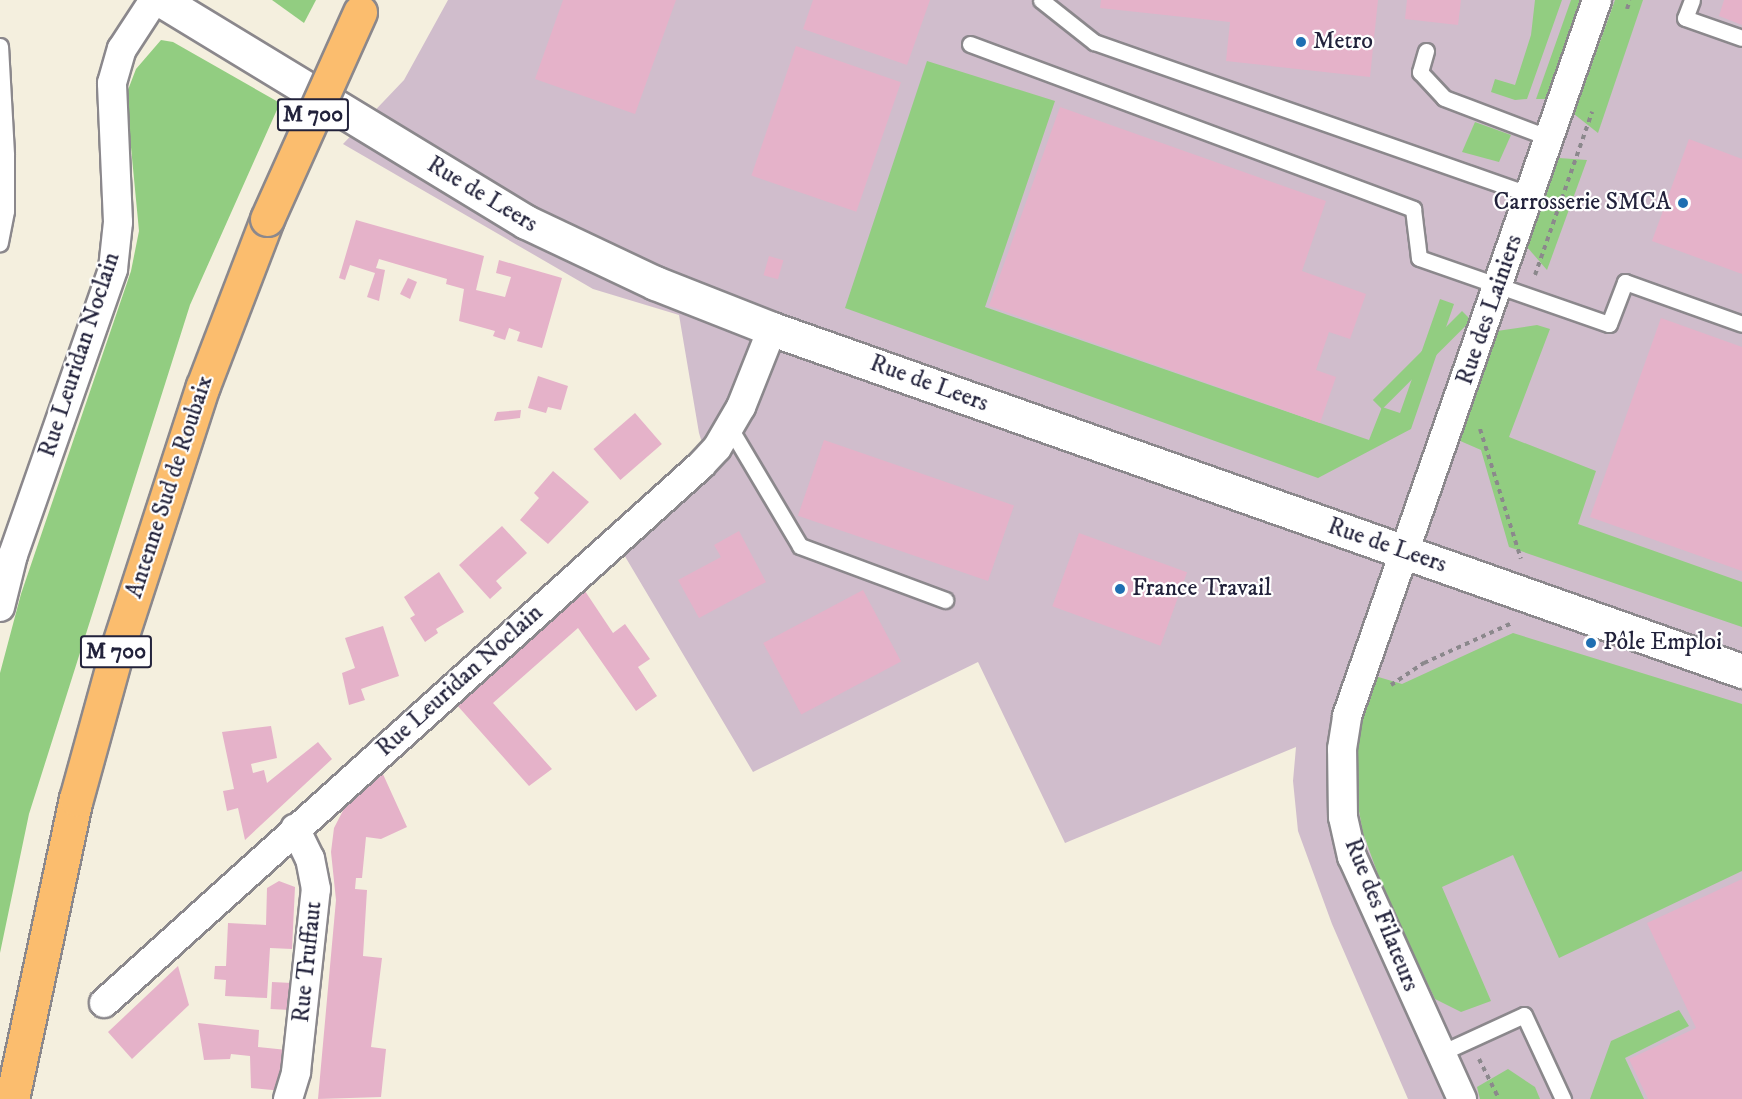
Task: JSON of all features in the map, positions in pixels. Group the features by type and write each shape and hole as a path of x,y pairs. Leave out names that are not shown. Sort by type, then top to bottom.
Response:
{"highway":[{"name":"Antenne Sud de Roubaix","path":"12,1099 76,799 115,658 203,386 267,219 363,6"}],"street":[{"name":"Rue Leuridan Noclain","path":"0,607 13,555 113,269 118,222 112,83 122,49 154,0"},
{"name":"Rue de Leers","path":"161,0 526,222 609,263 772,329 1742,671"},
{"name":"Rue des Lainiers","path":"1405,552 1597,0"},
{"name":"Rue Leuridan Noclain","path":"104,1003 295,828 696,470 730,428 772,329"},
{"name":"Rue des Filateurs","path":"1405,552 1347,716 1340,785 1352,857 1462,1099"},
{"name":"Rue Truffaut","path":"288,1099 296,1072 316,889 310,859 295,828"}],"lane":[{"path":"1041,0 1094,42 1531,195"},
{"path":"1692,0 1685,18 1742,38"},
{"path":"970,44 1413,209 1419,258 1609,324 1625,282 1742,324"},
{"path":"0,46 6,155 6,211 0,243"},
{"path":"1426,51 1420,72 1444,98 1550,138"},
{"path":"730,428 800,546 945,600"},
{"path":"1441,1053 1524,1015 1563,1099"}],"path":[{"path":"1386,692 1393,682 1424,663 1522,619"},
{"path":"1469,1040 1499,1099"}],"shaded area":[{"path":"448,0 1742,0 1742,1099 1408,1099 1332,924 1298,831 1293,781 1296,747 1065,843 978,662 753,772 623,553 712,475 699,433 679,315 593,289 343,144 404,80"}],"green space":[{"path":"272,0 316,0 304,23"},
{"path":"1535,0 1562,0 1527,99 1515,100 1491,92 1495,79 1515,85 1531,35"},
{"path":"1571,0 1584,0 1548,99 1536,99"},
{"path":"1615,0 1643,0 1598,133 1574,114"},
{"path":"161,40 173,42 280,103 190,305 29,814 0,953 0,673 21,594 131,271 139,231 126,95 136,69"},
{"path":"927,61 1055,101 985,307 1369,440 1382,407 1400,413 1440,299 1454,304 1411,429 1318,478 845,308"},
{"path":"1475,122 1511,135 1499,162 1462,152"},
{"path":"1559,158 1587,160 1547,270 1527,247"},
{"path":"1462,311 1471,320 1382,409 1373,400"},
{"path":"1537,325 1550,329 1509,437 1596,471 1578,524 1742,582 1742,627 1509,547 1481,450 1458,440 1497,331"},
{"path":"1513,633 1742,704 1742,871 1559,958 1513,855 1442,887 1491,1001 1461,1012 1435,999 1384,891 1363,833 1355,789 1357,733 1375,676 1402,684"},
{"path":"1679,1010 1689,1026 1625,1058 1644,1099 1590,1099 1611,1041"},
{"path":"1508,1069 1535,1087 1540,1099 1480,1099 1477,1087"}],"building":[{"path":"563,0 676,0 635,114 535,79"},
{"path":"813,0 930,0 907,65 803,29"},
{"name":"Metro","path":"1101,0 1378,0 1370,77 1226,61 1230,22 1100,8"},
{"path":"1407,0 1461,0 1458,25 1405,19"},
{"path":"1724,0 1742,0 1742,25 1719,16"},
{"path":"796,46 901,82 856,212 751,176"},
{"path":"1060,107 1326,201 1302,271 1366,294 1350,339 1329,332 1316,370 1336,377 1320,423 989,306"},
{"path":"1689,139 1742,159 1742,274 1652,241"},
{"path":"356,220 484,256 476,290 505,297 511,277 496,273 499,260 562,278 542,348 517,341 520,332 509,328 505,340 493,336 495,331 459,321 464,289 446,284 447,279 379,259 376,268 385,270 379,301 367,297 375,273 350,265 345,280 339,278"},
{"path":"769,256 783,260 778,279 763,275"},
{"path":"408,278 417,282 410,299 400,294"},
{"path":"1661,318 1742,347 1742,571 1590,517"},
{"path":"538,376 568,386 561,410 548,407 546,413 528,408"},
{"path":"521,410 520,418 494,421 497,412"},
{"path":"635,413 662,444 620,480 593,449"},
{"path":"824,440 1014,505 988,581 798,516"},
{"path":"553,471 589,502 548,544 520,520 539,498 534,493"},
{"path":"502,526 527,553 496,581 502,588 490,599 459,565"},
{"path":"739,531 766,582 699,618 678,580 721,557 714,545"},
{"name":"France Travail","path":"1079,533 1187,572 1160,646 1052,606"},
{"path":"439,572 464,612 436,629 438,633 425,642 410,618 415,615 404,597"},
{"path":"863,590 901,662 801,715 763,643"},
{"path":"585,591 613,633 625,624 650,659 638,667 657,696 636,711 578,628 493,703 552,769 529,786 456,704"},
{"path":"383,626 399,676 361,689 365,700 349,705 342,673 355,668 345,638"},
{"path":"271,726 277,758 251,764 253,773 264,770 267,783 318,742 332,759 245,840 238,808 227,811 223,791 234,789 222,732"},
{"path":"382,772 407,827 381,839 366,837 362,878 356,878 355,889 367,890 363,956 382,958 371,1047 386,1049 381,1097 318,1099 336,900 331,852 334,828 350,797"},
{"path":"1742,879 1742,1099 1648,1099 1629,1059 1696,1028 1647,923"},
{"path":"279,881 295,887 292,949 270,948 267,998 225,996 226,980 214,979 215,966 226,966 228,923 266,925 267,888"},
{"path":"178,966 189,1005 132,1059 108,1032"},
{"path":"272,982 292,983 291,1010 271,1009"},
{"path":"198,1023 259,1030 258,1047 287,1050 283,1091 251,1088 250,1056 231,1054 230,1059 204,1060"}],"place":[{"name":"Metro","path":"1301,42"},
{"name":"Carrosserie SMCA","path":"1683,203"},
{"name":"France Travail","path":"1120,589"},
{"name":"Pôle Emploi","path":"1591,643"}]}
